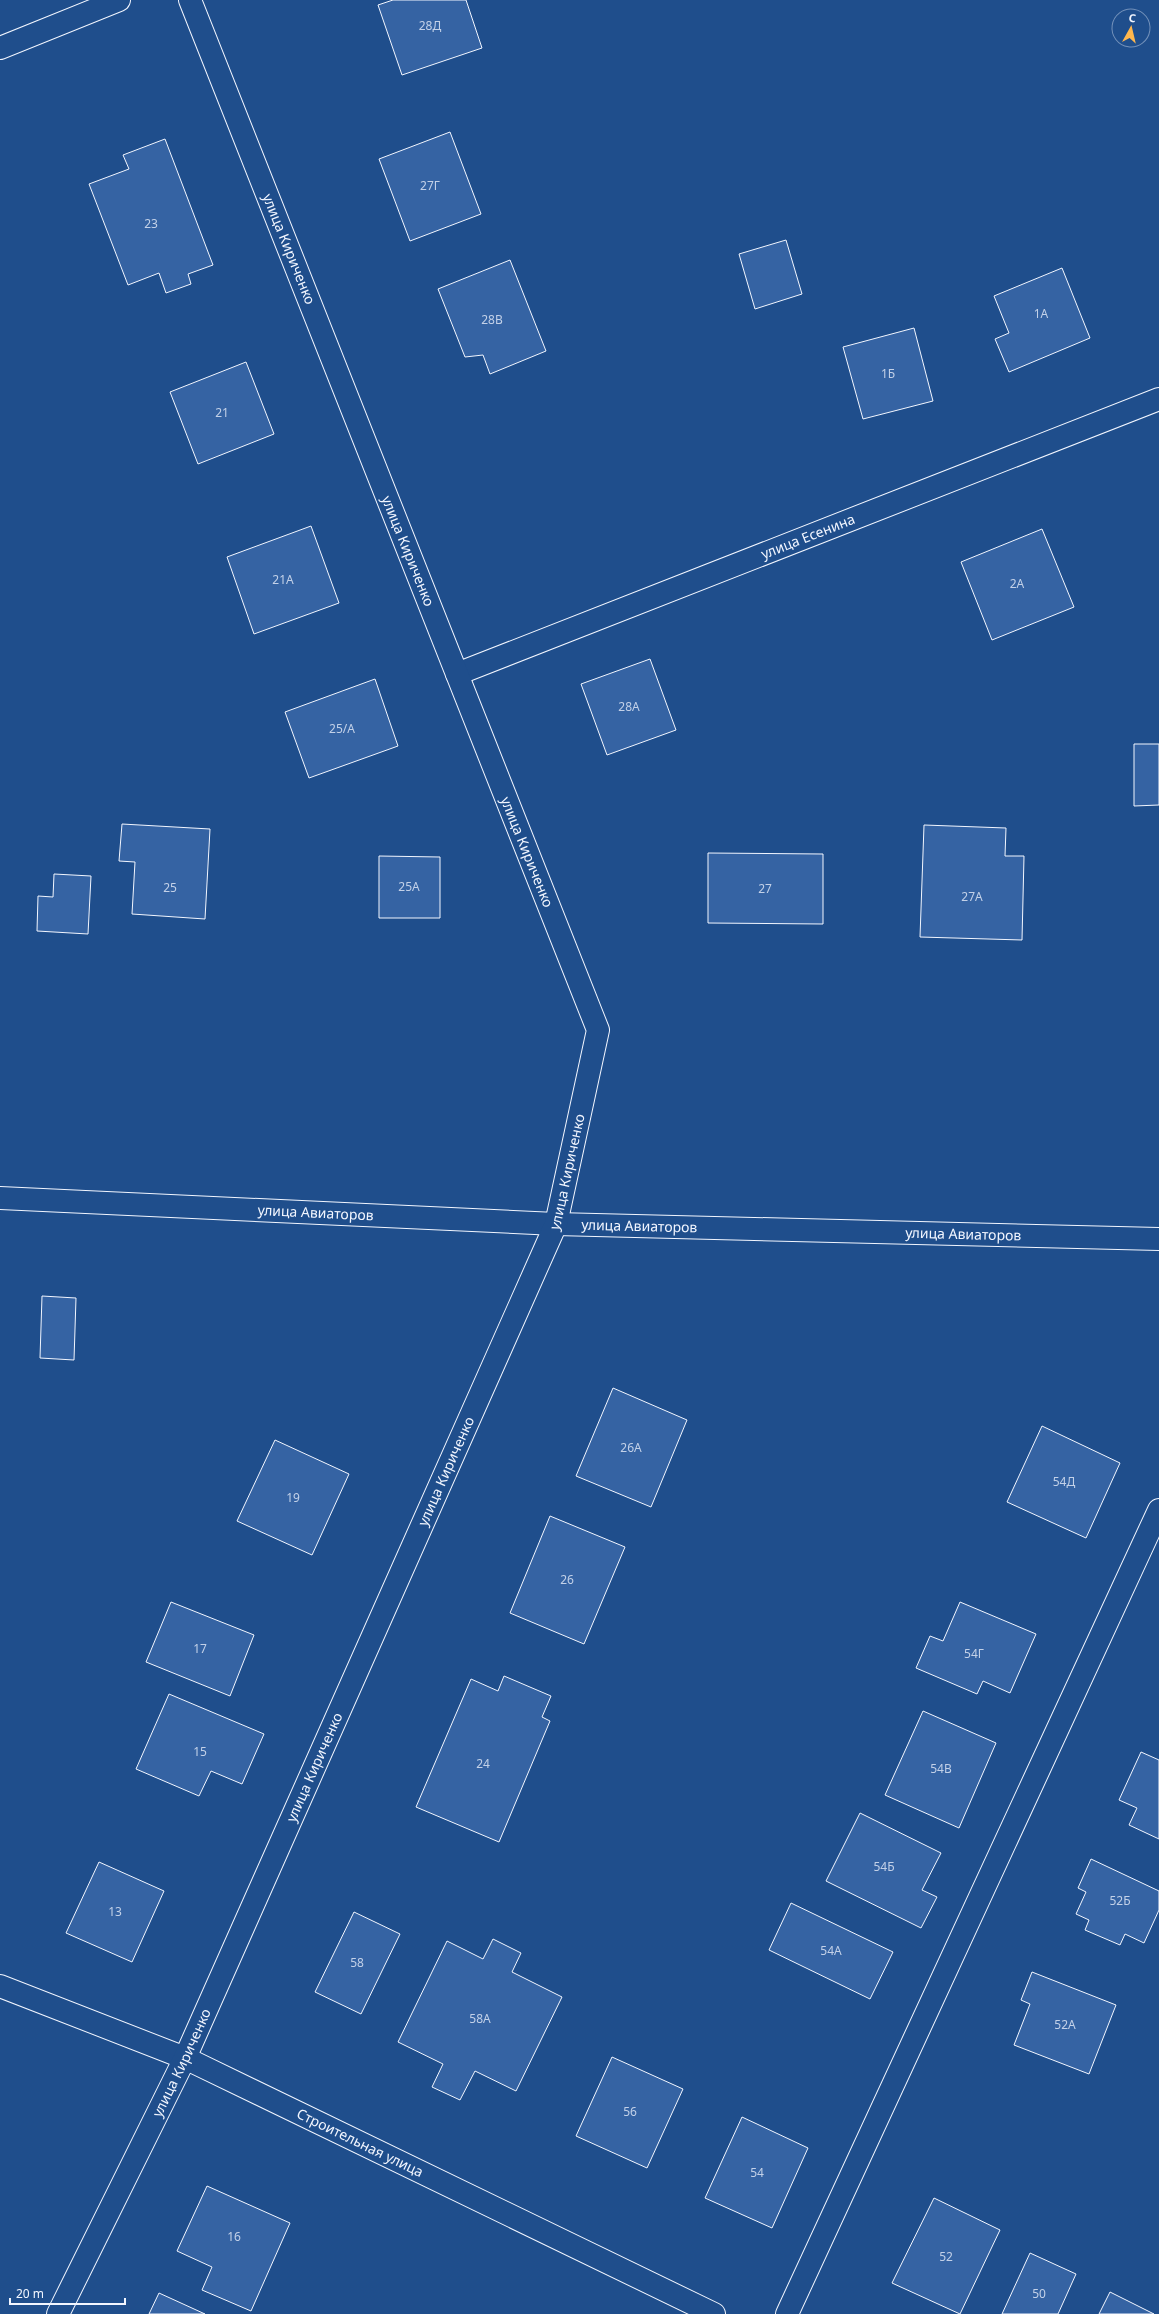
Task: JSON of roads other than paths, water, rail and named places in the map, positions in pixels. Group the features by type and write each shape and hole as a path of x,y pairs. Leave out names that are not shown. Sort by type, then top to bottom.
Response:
{"street":[{"path":"0,48 120,0"},
{"name":"улица Кириченко","path":"58,2314 186,2058 556,1224 598,1030 190,0"},
{"name":"улица Есенина","path":"457,674 1159,399"},
{"name":"улица Авиаторов","path":"0,1198 556,1224 1159,1239"},
{"path":"787,2314 1159,1510"},
{"name":"Строительная улица","path":"0,1986 186,2058 714,2314"}]}
